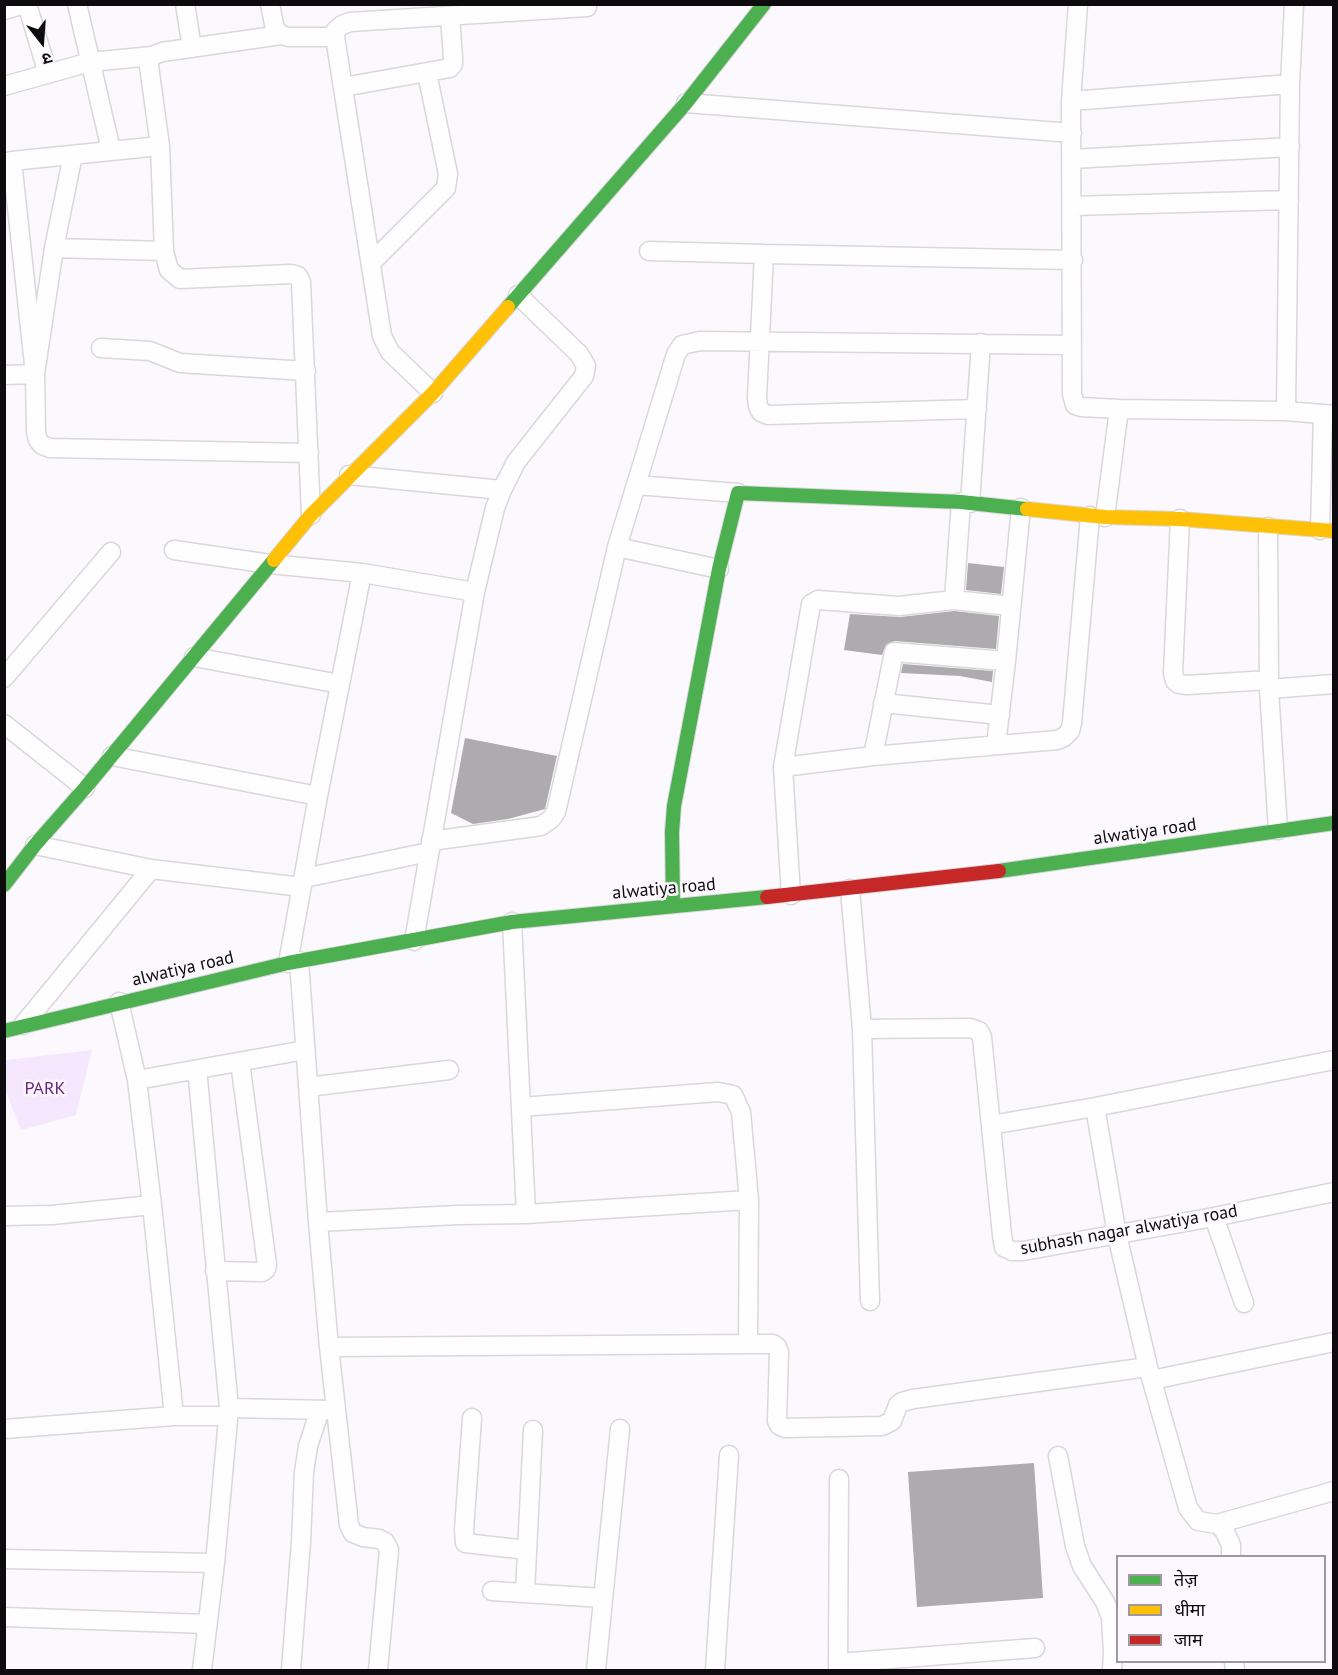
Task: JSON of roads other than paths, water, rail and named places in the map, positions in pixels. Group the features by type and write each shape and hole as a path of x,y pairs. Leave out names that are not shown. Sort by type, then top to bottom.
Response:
{"street":[{"path":"4,10 26,4 48,74"},
{"path":"77,4 111,150"},
{"path":"185,4 192,48"},
{"path":"270,4 275,29 281,35"},
{"path":"4,885 310,515 433,393 686,103 764,4"},
{"path":"636,485 738,493 966,502 1098,516 1180,519 1327,530 1328,414 1286,411 1119,410 1075,405 1072,394 1071,101 1078,4"},
{"path":"1286,411 1290,84 1294,4"},
{"path":"433,393 390,352 382,336 335,37 336,30 342,25 348,13 450,16 587,7"},
{"path":"343,87 445,70 453,64 450,16"},
{"path":"4,86 90,62 152,56 281,35 335,37"},
{"path":"152,56 148,60 160,146 164,251 169,270 180,279 291,274 298,276 302,288 310,515"},
{"path":"371,263 446,189 448,174 427,73"},
{"path":"1071,101 1290,84"},
{"path":"686,103 1072,133"},
{"path":"160,146 8,162 35,374 38,440 42,445 50,448 309,453"},
{"path":"1072,159 1290,147"},
{"path":"35,374 54,248 73,155"},
{"path":"1072,206 1289,200"},
{"path":"54,248 164,251"},
{"path":"649,251 1073,260"},
{"path":"764,254 758,406 761,412 768,415 976,409"},
{"path":"414,941 475,592 495,508 516,462 584,376 586,366 579,354 518,296"},
{"path":"35,845 151,869 303,883 430,847 541,826 556,812 617,547 676,354 682,345 700,341 760,341 1072,345"},
{"path":"954,600 976,409 981,343"},
{"path":"101,348 150,351 180,363 306,371"},
{"path":"4,375 35,374"},
{"path":"783,767 873,756 1057,740 1070,731 1098,516 1119,410"},
{"path":"349,475 502,490"},
{"path":"673,905 674,806 719,569 738,493"},
{"path":"996,745 1021,508"},
{"path":"1180,519 1173,674 1175,681 1187,685 1334,684"},
{"path":"1268,527 1269,685 1278,830"},
{"path":"617,547 719,569"},
{"path":"174,550 270,564 362,573 475,592"},
{"path":"4,678 111,552"},
{"path":"362,573 318,796 303,883 293,962 305,1050 329,1347 328,1410 349,1525 353,1533 386,1542 389,1550 378,1671"},
{"path":"791,895 783,767 811,604 818,600 899,606 954,600 1011,606"},
{"path":"873,756 894,652 1006,661"},
{"path":"194,657 340,684"},
{"path":"883,703 1000,715"},
{"path":"4,724 85,788"},
{"path":"112,756 318,796"},
{"name":"alwatiya road","path":"4,1031 293,962 512,922 850,889 976,874 1334,823"},
{"path":"23,1025 151,869"},
{"path":"850,889 862,1029 870,1301"},
{"path":"512,922 526,1214"},
{"path":"119,1002 137,1080 174,1416"},
{"name":"subhash nagar alwatiya road","path":"862,1029 970,1028 979,1031 983,1045 1004,1247 1012,1251 1117,1235 1334,1192"},
{"path":"137,1080 305,1050"},
{"path":"991,1125 1334,1060"},
{"path":"215,1271 262,1272 267,1265 240,1062"},
{"path":"194,1070 198,1079 229,1412 202,1671"},
{"path":"308,1087 449,1070"},
{"path":"521,1107 718,1092 733,1095 741,1112 749,1200 748,1344"},
{"path":"1095,1107 1117,1235 1150,1373 1188,1508 1198,1521 1217,1524 1334,1491"},
{"path":"318,1222 526,1214 749,1200"},
{"path":"4,1216 52,1215 152,1205"},
{"path":"1214,1217 1244,1303"},
{"path":"329,1347 773,1344 779,1352 777,1421 785,1428 882,1426 892,1420 902,1401 1150,1373 1334,1342"},
{"path":"4,1429 229,1412 328,1410"},
{"path":"291,1671 304,1472 308,1446 328,1410"},
{"path":"472,1418 465,1542 527,1550"},
{"path":"525,1593 532,1430"},
{"path":"596,1671 620,1430"},
{"path":"715,1671 729,1455"},
{"path":"1058,1455 1075,1546 1082,1566 1105,1602 1111,1617 1112,1671"},
{"path":"839,1479 838,1667 1035,1648"},
{"path":"1217,1524 1228,1536 1231,1555"},
{"path":"4,1559 215,1563"},
{"path":"492,1591 603,1598"},
{"path":"4,1617 207,1624"}],"park label":[{"name":"PARK","path":"45,1089"}]}
